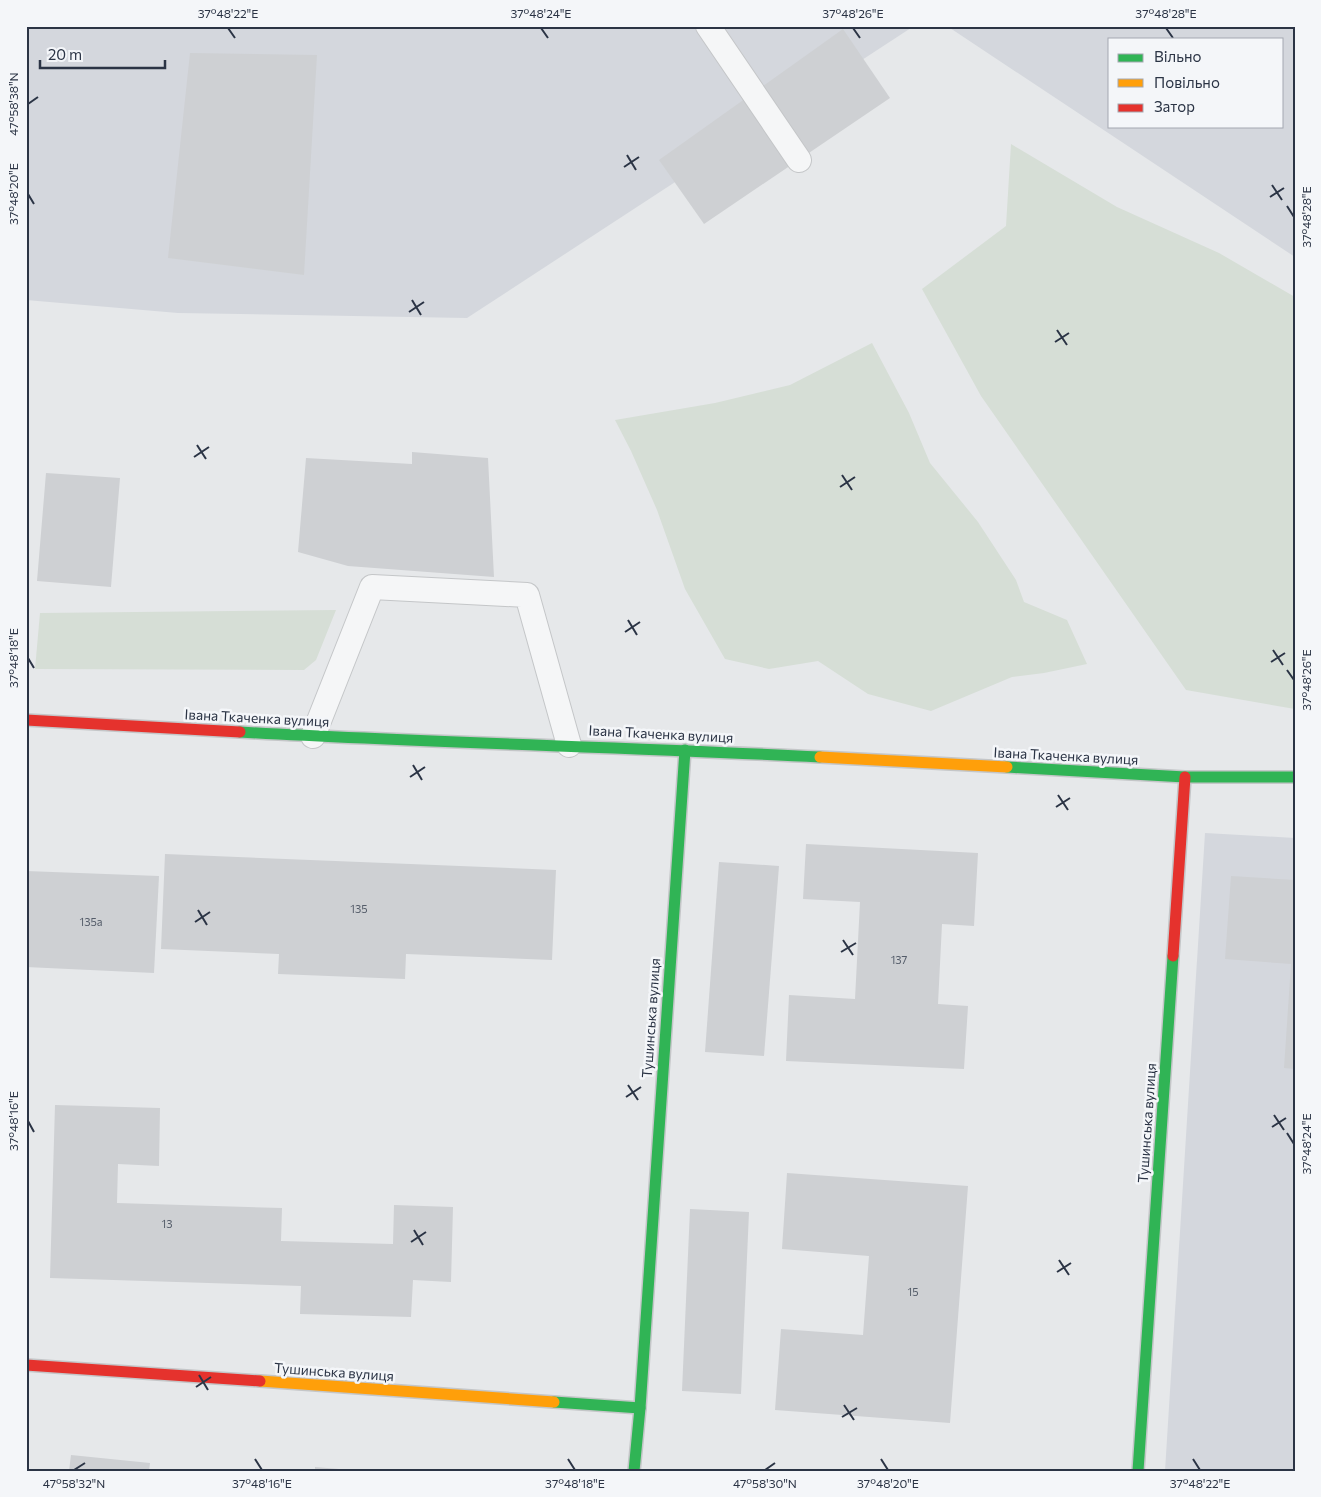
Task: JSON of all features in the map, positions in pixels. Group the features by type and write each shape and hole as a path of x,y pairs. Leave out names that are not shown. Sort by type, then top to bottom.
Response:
{"street":[{"name":"Івана Ткаченка вулиця","path":"26,720 313,736 685,750 1185,777 1295,776"},
{"name":"Тушинська вулиця","path":"634,1471 640,1408 685,750"},
{"name":"Тушинська вулиця","path":"1138,1471 1185,777"},
{"name":"Тушинська вулиця","path":"26,1365 640,1408"}],"lane":[{"path":"708,26 799,160"},
{"path":"313,736 372,587 527,595 569,745"}],"shaded area":[{"path":"26,26 914,26 467,318 178,313 26,300"},
{"path":"947,26 1295,26 1295,257"},
{"path":"1011,144 1117,207 1219,253 1295,297 1295,709 1186,690 981,396 922,289 1006,226"},
{"path":"872,343 909,413 930,463 978,522 1016,580 1024,602 1067,620 1087,664 1044,673 1012,677 931,711 868,694 818,661 769,669 725,659 685,589 657,510 615,420 715,403 790,385"},
{"path":"336,610 316,660 304,670 35,669 40,613"},
{"path":"1205,833 1295,838 1295,1471 1165,1471"}],"building":[{"path":"843,29 890,98 704,224 659,160"},
{"path":"190,53 317,55 304,275 168,258"},
{"path":"412,452 488,458 494,577 348,566 298,552 306,458 412,464"},
{"path":"46,473 120,478 111,587 37,581"},
{"path":"806,844 978,853 974,926 942,924 938,1004 968,1006 964,1069 786,1061 789,995 855,999 860,902 803,899"},
{"path":"165,854 556,870 552,960 406,954 405,979 278,974 279,954 161,949"},
{"path":"719,862 779,866 764,1056 705,1052"},
{"path":"26,871 159,876 154,973 26,967"},
{"path":"1231,876 1295,880 1295,1069 1284,1068 1291,964 1225,959"},
{"path":"55,1105 160,1108 159,1166 118,1164 117,1203 282,1208 281,1241 393,1244 394,1205 453,1207 451,1282 413,1280 411,1317 300,1314 301,1286 50,1278"},
{"path":"787,1173 968,1186 950,1423 775,1410 781,1329 863,1335 869,1256 782,1249"},
{"path":"690,1209 749,1212 741,1394 682,1391"},
{"path":"71,1455 150,1463 149,1471 69,1471"},
{"path":"315,1467 339,1469 339,1471 315,1471"}],"traffic: fast":[{"path":"240,732 820,757"},
{"path":"634,1471 640,1408 685,750"},
{"path":"1007,767 1185,777 1295,777"},
{"path":"1138,1471 1173,956"},
{"path":"554,1402 640,1408"}],"traffic: slow":[{"path":"820,757 1007,767"},
{"path":"260,1381 554,1402"}],"traffic: jam":[{"path":"26,720 240,732"},
{"path":"1173,956 1185,777"},
{"path":"26,1365 260,1381"}]}
